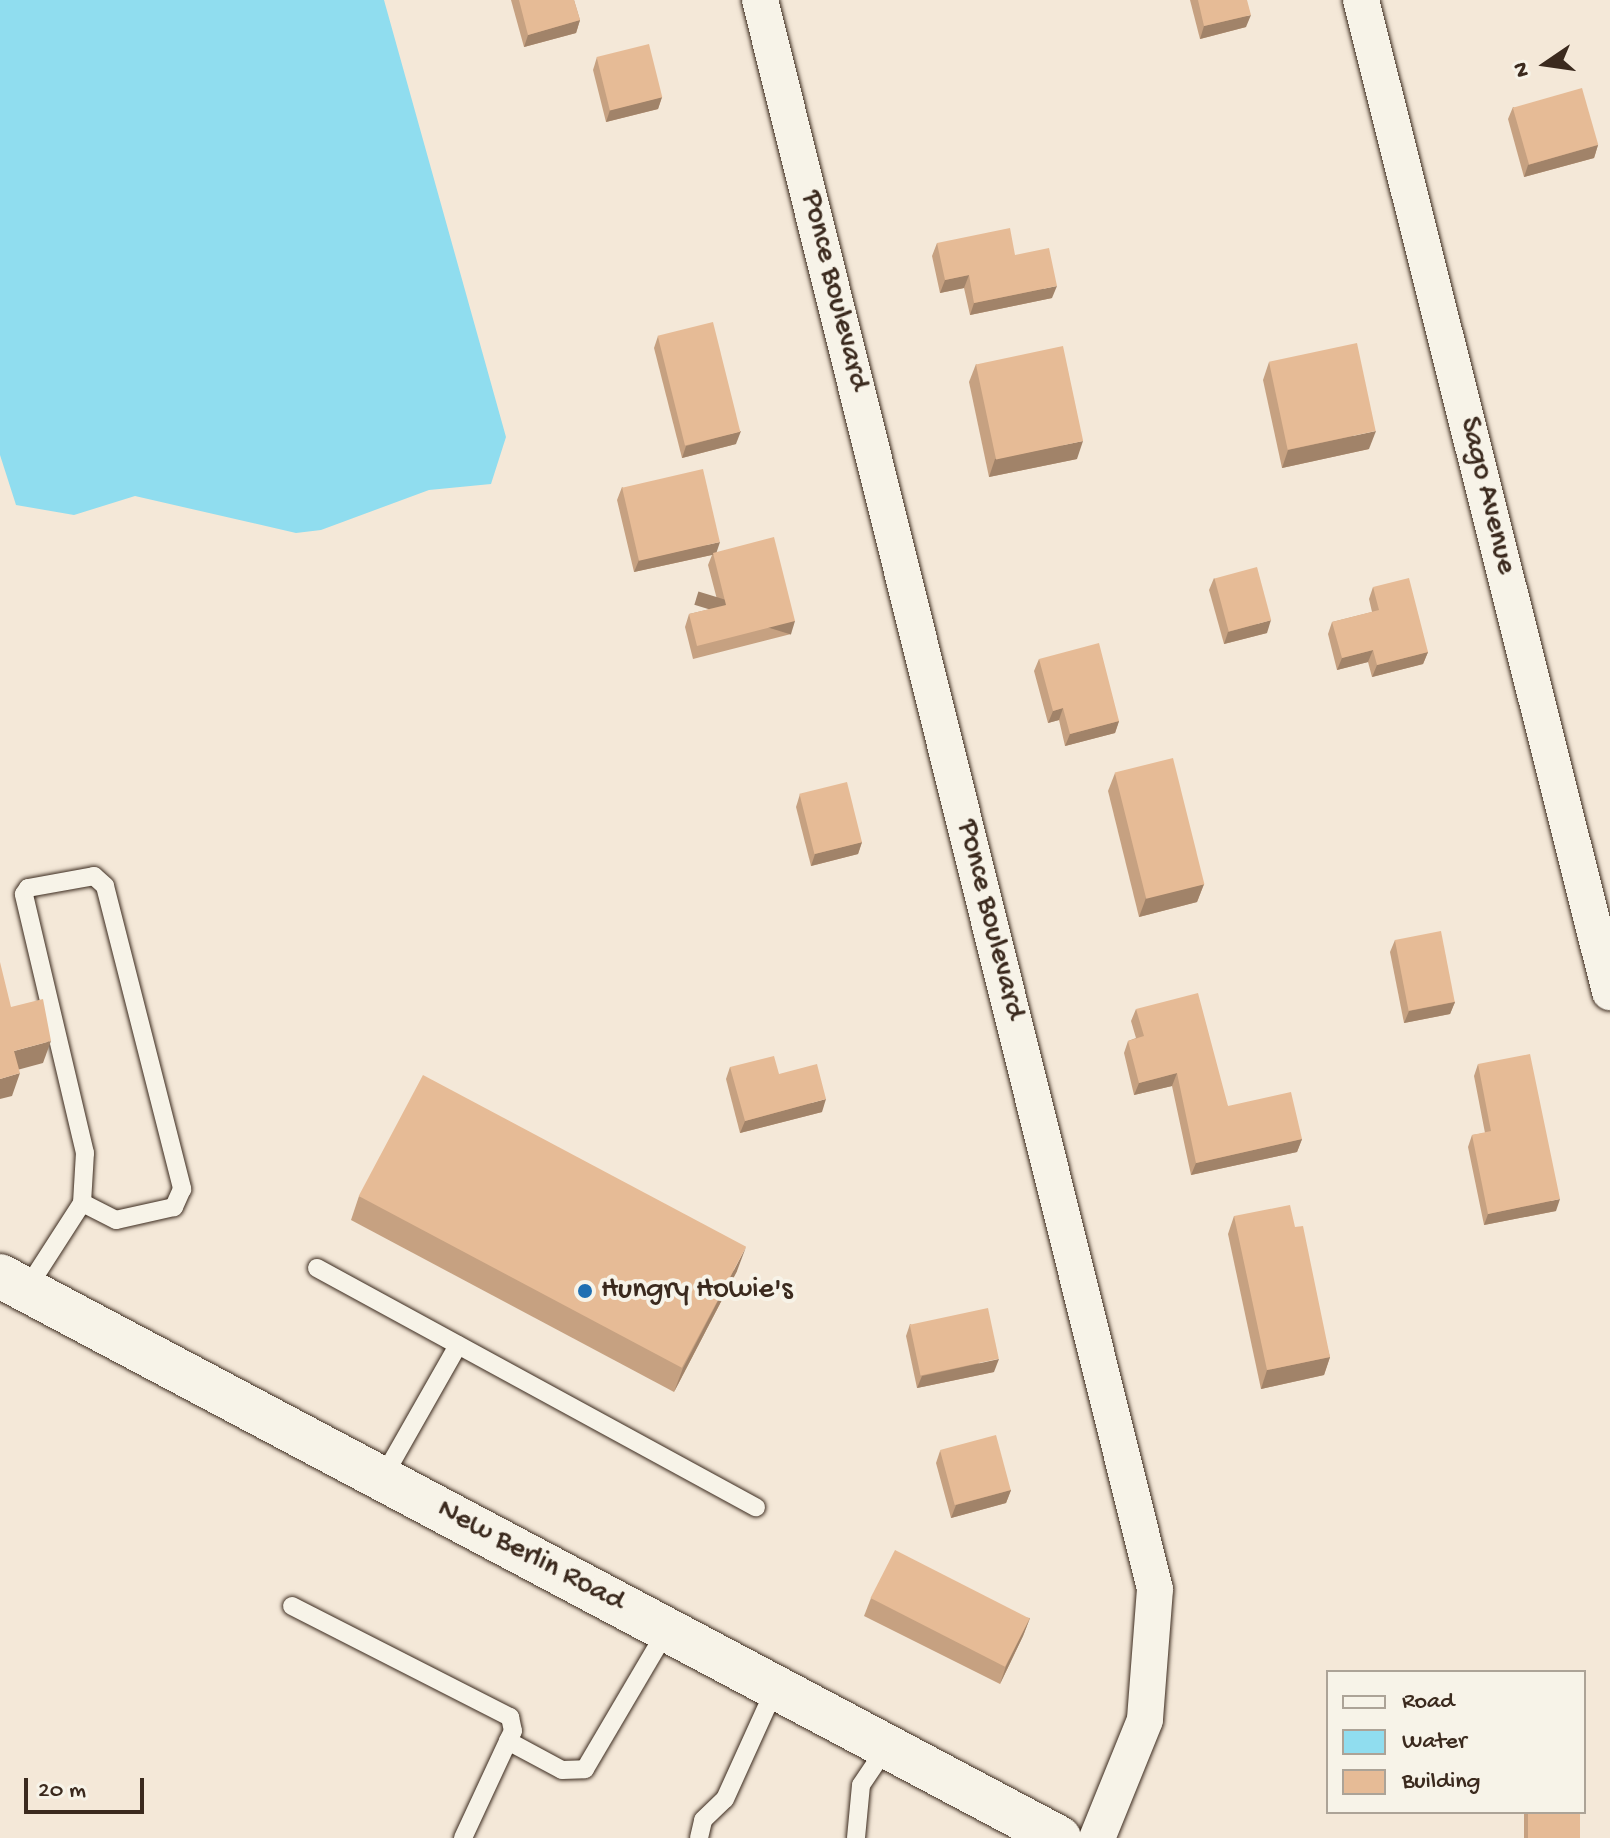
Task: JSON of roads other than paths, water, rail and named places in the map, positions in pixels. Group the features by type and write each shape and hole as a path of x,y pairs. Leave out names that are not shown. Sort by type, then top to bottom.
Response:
{"street":[{"name":"Ponce Boulevard","path":"760,0 1155,1589 1145,1720 1097,1838"},
{"name":"Sago Avenue","path":"1361,0 1610,992"},
{"name":"New Berlin Road","path":"13,1283 1059,1838"}],"lane":[{"path":"13,1283 82,1203 83,1133 24,894 28,888 94,876 105,886 182,1189 174,1207 116,1220 82,1203"},
{"path":"317,1268 756,1507"},
{"path":"382,1479 458,1345"},
{"path":"292,1606 510,1717 513,1731 463,1838"},
{"path":"508,1741 562,1770 585,1769 667,1630"},
{"path":"699,1838 703,1820 725,1799 775,1689"},
{"path":"856,1838 861,1785 886,1748"}],"water":[{"path":"0,0 384,0 506,437 491,484 429,490 321,530 296,533 135,496 74,515 16,505 0,455"}],"place":[{"name":"Hungry Howie's","path":"585,1291"}]}
